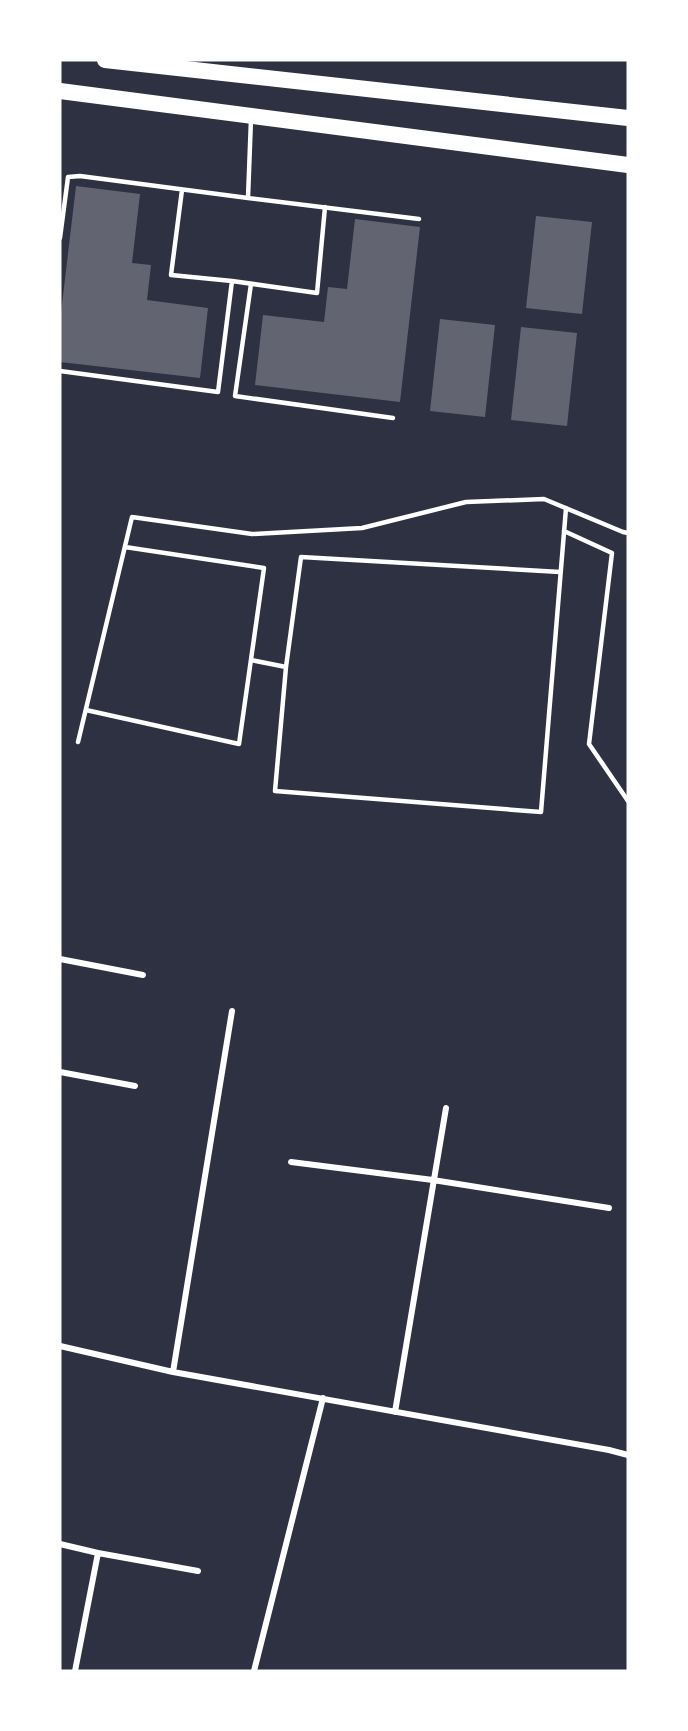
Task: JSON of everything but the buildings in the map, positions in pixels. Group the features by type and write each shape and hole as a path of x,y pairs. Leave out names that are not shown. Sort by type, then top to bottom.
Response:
{"highway":[{"path":"105,60 628,118"},
{"path":"60,91 628,165"}],"street":[{"path":"60,959 143,975"},
{"path":"173,1372 232,1011"},
{"path":"60,1072 135,1086"},
{"path":"394,1412 446,1108"},
{"path":"291,1162 433,1180 609,1208"},
{"path":"60,1346 173,1372 628,1455"},
{"path":"254,1671 323,1398"},
{"path":"60,1544 198,1571"},
{"path":"75,1671 98,1553"}],"lane":[{"path":"248,198 251,116"},
{"path":"60,238 68,177 80,176 419,219"},
{"path":"182,190 171,275 232,281 317,294 325,207"},
{"path":"60,371 218,392 232,281"},
{"path":"251,284 235,396 393,418"},
{"path":"78,742 132,517 252,534 362,528 466,502 544,499 628,533"},
{"path":"560,572 301,557 286,667 275,791 541,812 566,508"},
{"path":"564,531 612,554 589,744 628,801"},
{"path":"86,710 239,744 264,568 125,547"},
{"path":"251,660 286,667"}]}
